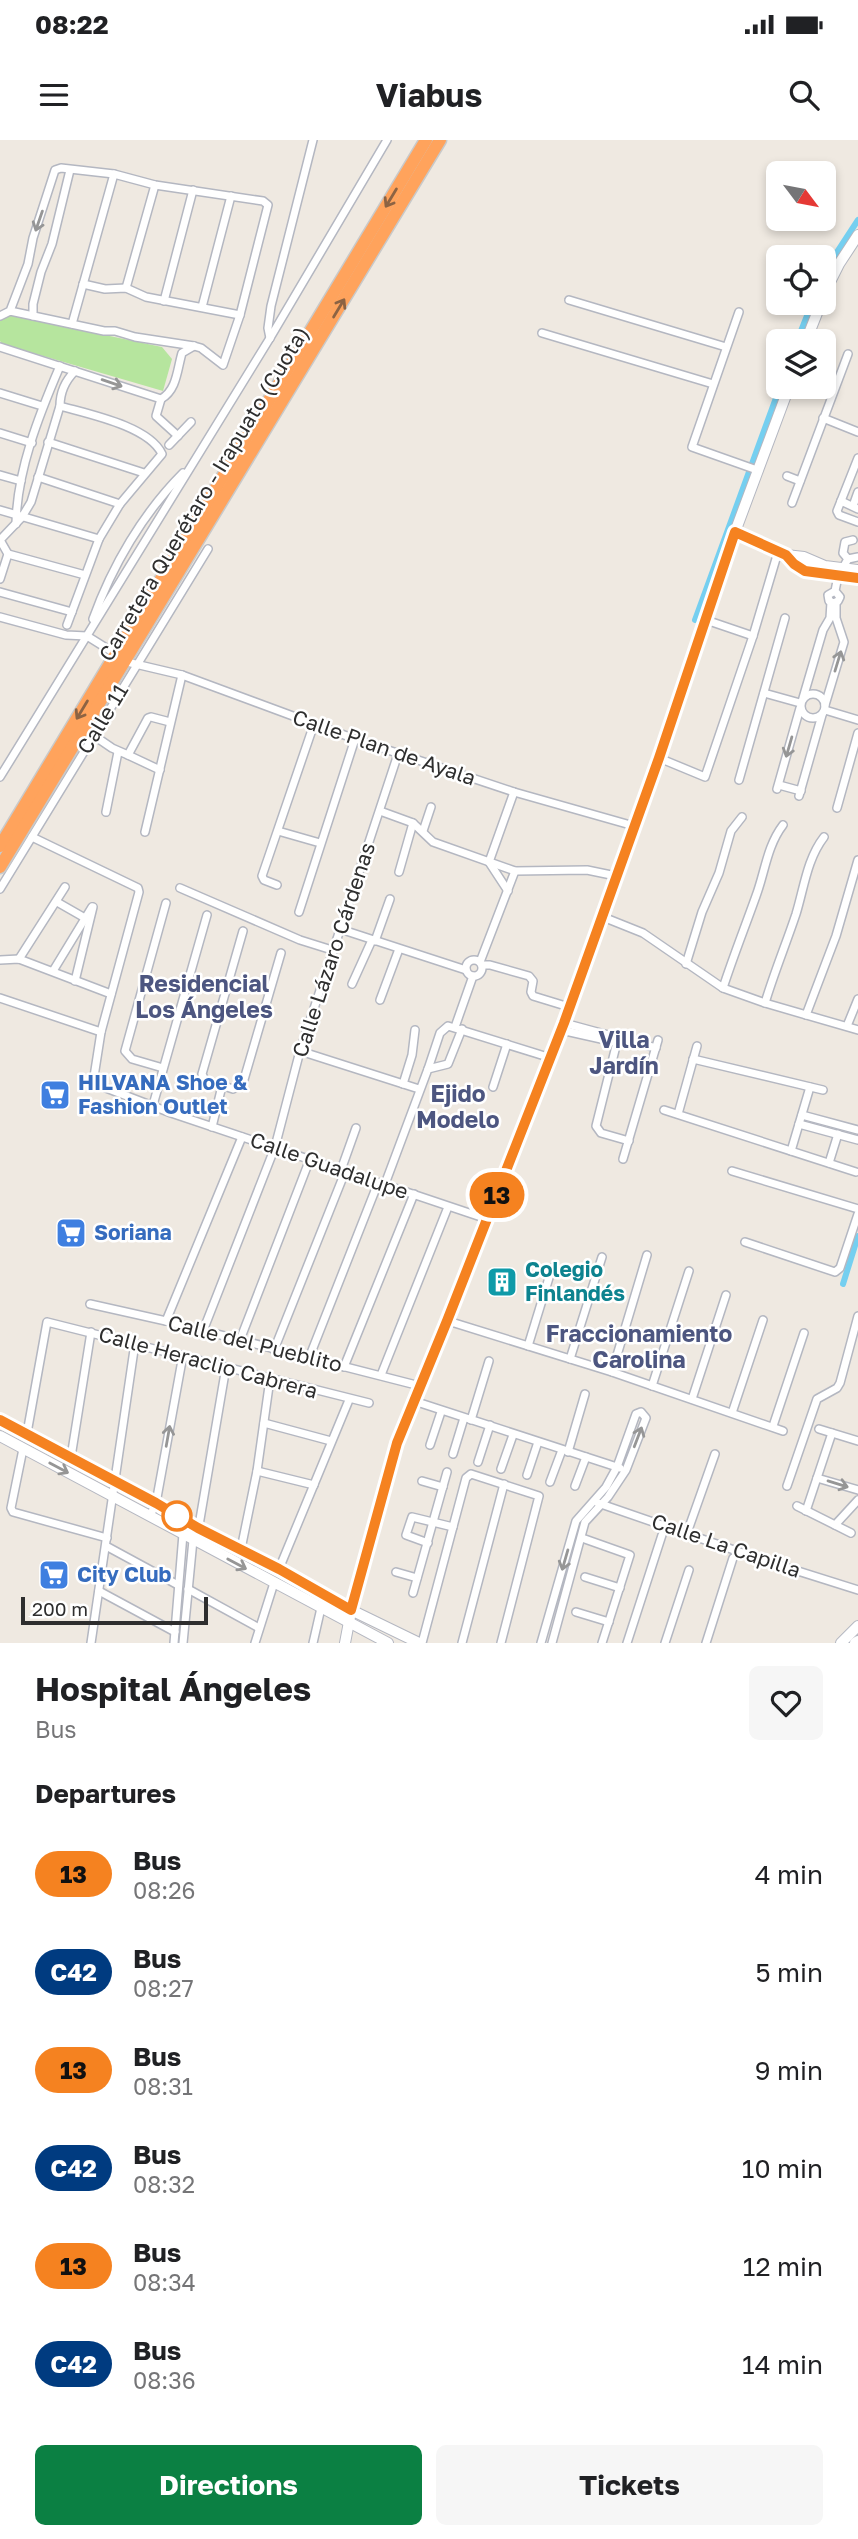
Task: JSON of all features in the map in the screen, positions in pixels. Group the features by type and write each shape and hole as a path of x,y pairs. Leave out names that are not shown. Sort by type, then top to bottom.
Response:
{"highway":[{"name":"Carretera Querétaro - Irapuato (Cuota)","path":"0,846 426,140"},
{"name":"Carretera Querétaro - Irapuato (Cuota)","path":"0,867 440,140"}],"main road":[{"path":"836,270 858,235"},
{"path":"345,1643 351,1610 397,1443 551,1058 659,758 735,532 784,399"},
{"path":"735,532 782,554 805,571 858,570"},
{"path":"840,572 858,578"},
{"path":"0,1420 351,1610 421,1643"},
{"path":"2,1439 388,1643"},
{"path":"841,1643 858,1626"}],"street":[{"path":"270,338 268,328 271,306 313,140"},
{"path":"0,777 87,636 104,587 130,541 163,493 192,464 387,140"},
{"path":"0,316 10,311 194,346 201,348 223,365 269,207 263,201 155,185 114,174 61,168 55,170 33,238 28,264 10,311"},
{"path":"33,316 33,304 52,244 69,170"},
{"path":"72,324 114,174"},
{"path":"126,288 155,185"},
{"path":"164,301 193,190"},
{"path":"202,307 231,196"},
{"path":"83,284 105,289 126,288 146,297 240,314"},
{"path":"569,300 726,347"},
{"path":"739,312 692,447 757,470"},
{"path":"542,333 713,384"},
{"path":"175,342 181,354 173,388 161,399 156,415 178,436"},
{"path":"181,354 194,346"},
{"path":"0,347 161,399"},
{"path":"792,503 848,354"},
{"path":"60,366 42,406 21,481 19,516 16,524 0,540 8,554 85,575"},
{"path":"19,516 31,502 65,383 75,371"},
{"path":"49,391 57,393 60,402"},
{"path":"0,393 42,406"},
{"path":"60,402 136,430 160,449 162,454 120,504 99,539 67,625"},
{"path":"823,418 858,432"},
{"path":"169,445 191,422"},
{"path":"0,433 32,443"},
{"path":"48,442 144,473"},
{"path":"848,559 842,553 843,545 855,541 858,522 838,514 858,458"},
{"path":"0,475 21,481"},
{"path":"787,476 800,481"},
{"path":"38,478 120,504"},
{"path":"841,501 855,508 858,492"},
{"path":"0,510 99,539"},
{"name":"Calle 11","path":"0,889 133,664 208,549"},
{"path":"0,579 8,554"},
{"path":"659,758 705,776 782,554"},
{"path":"833,618 823,630 778,787 800,793 844,642 833,618 834,603 828,595 835,591 840,572 848,559 858,557"},
{"path":"0,592 72,612"},
{"path":"0,617 66,635 87,636 111,651"},
{"path":"739,780 785,618"},
{"path":"706,620 753,636"},
{"name":"Calle Plan de Ayala","path":"133,664 182,675 355,739 513,792 634,826"},
{"path":"145,832 182,675"},
{"path":"764,694 801,703 816,694 824,710 858,720"},
{"path":"801,703 806,717 811,719 824,710"},
{"path":"129,753 148,718 170,722"},
{"path":"277,886 264,880 262,876 314,724"},
{"path":"837,808 858,733"},
{"path":"93,735 118,752 129,753 160,770"},
{"path":"299,912 355,739"},
{"path":"106,812 118,752"},
{"name":"Calle Lázaro Cárdenas","path":"203,1331 275,1147 300,1051 398,754"},
{"path":"489,862 513,792"},
{"path":"423,831 431,807"},
{"path":"380,811 413,823 433,842 515,871 587,870 616,876"},
{"path":"686,964 731,831 742,817"},
{"path":"399,872 413,823"},
{"path":"723,988 757,894 772,842 783,825"},
{"path":"278,831 320,843"},
{"path":"0,998 100,1032 139,892 138,888 32,837"},
{"path":"765,1003 795,918 813,854 824,837"},
{"path":"806,1015 836,936 858,860"},
{"path":"489,862 508,891"},
{"path":"340,929 469,973 481,971 481,963 515,871"},
{"path":"19,959 65,887"},
{"path":"180,888 300,940 332,950"},
{"path":"352,984 374,940 390,899"},
{"path":"57,902 85,918"},
{"path":"163,1068 132,1059 125,1051 166,903"},
{"path":"53,971 93,907 75,981"},
{"path":"153,1105 206,915"},
{"path":"603,916 643,933 723,988 858,1030"},
{"path":"243,931 202,1074 205,1080 233,1089 243,1083 281,953"},
{"path":"380,1000 399,949"},
{"path":"1,959 19,959 111,994"},
{"path":"428,1069 448,1064 459,1028 470,960 529,976 533,981 533,996 569,1007"},
{"path":"847,1026 858,999"},
{"path":"309,1358 444,1027 459,1028 551,1058"},
{"path":"562,1027 627,1042 657,1044 623,1159"},
{"path":"403,1084 412,1055 415,1030"},
{"name":"Calle Guadalupe","path":"100,1032 93,1083 212,1127 487,1219"},
{"path":"617,1040 596,1126 601,1133 629,1140"},
{"path":"493,1087 507,1044"},
{"path":"678,1114 697,1046"},
{"path":"300,1051 419,1089"},
{"path":"693,1059 823,1090"},
{"path":"212,1127 222,1086"},
{"path":"792,1151 810,1087"},
{"path":"664,1110 856,1172"},
{"path":"802,1115 858,1130"},
{"path":"799,1124 858,1140"},
{"path":"829,1163 840,1126"},
{"path":"274,1350 343,1171 356,1128"},
{"path":"166,1321 242,1136"},
{"path":"240,1340 310,1160"},
{"path":"732,1171 858,1209"},
{"path":"344,1367 414,1194"},
{"path":"381,1375 448,1207"},
{"path":"745,1242 835,1272 840,1268 858,1214"},
{"path":"612,1372 647,1255"},
{"path":"570,1359 602,1257"},
{"path":"528,1346 552,1268"},
{"path":"652,1386 690,1271"},
{"path":"692,1399 726,1295"},
{"name":"Calle del Pueblito","path":"90,1304 420,1386"},
{"path":"787,1486 817,1399 837,1388 840,1383 858,1315"},
{"path":"732,1413 763,1320"},
{"path":"447,1321 612,1372 783,1431"},
{"name":"Calle Heraclio Cabrera","path":"27,1433 47,1322 369,1403"},
{"path":"71,1457 91,1332"},
{"path":"773,1426 804,1333"},
{"path":"93,1642 135,1343"},
{"path":"150,1517 156,1503 183,1355"},
{"path":"453,1454 489,1361"},
{"path":"194,1643 184,1640 188,1589 194,1541 226,1367"},
{"path":"241,1549 257,1471 270,1379"},
{"path":"550,1482 565,1451 585,1394"},
{"path":"279,1569 349,1400"},
{"path":"414,1401 441,1412 490,1425 626,1470"},
{"path":"430,1445 441,1412"},
{"path":"541,1643 576,1521 598,1503 617,1467 636,1414 641,1412 646,1418 626,1470 587,1518 552,1643"},
{"path":"264,1423 331,1441"},
{"path":"478,1462 490,1425"},
{"path":"819,1429 858,1441"},
{"path":"806,1511 832,1433"},
{"path":"501,1469 513,1434"},
{"path":"527,1475 538,1443"},
{"path":"23,1449 13,1512 107,1542 178,1585"},
{"path":"687,1533 715,1454"},
{"path":"575,1486 586,1457"},
{"path":"257,1471 314,1485"},
{"path":"413,1593 447,1472"},
{"path":"421,1643 468,1475 539,1496 501,1643"},
{"path":"817,1478 858,1490"},
{"path":"422,1481 443,1487"},
{"path":"462,1643 504,1484"},
{"path":"835,1525 858,1500"},
{"name":"Calle La Capilla","path":"598,1503 858,1590"},
{"path":"797,1506 851,1533"},
{"path":"428,1543 406,1534 412,1517 453,1527"},
{"path":"174,1643 183,1534"},
{"path":"626,1643 662,1535"},
{"path":"582,1538 629,1555 602,1643"},
{"path":"706,1643 733,1558"},
{"path":"665,1643 689,1570"},
{"path":"396,1572 417,1578"},
{"path":"585,1577 620,1588"},
{"path":"255,1643 274,1583"},
{"path":"188,1589 259,1628"},
{"path":"99,1591 175,1632"},
{"path":"313,1643 321,1608"},
{"path":"576,1612 609,1622"}],"green space":[{"path":"10,315 162,347 172,359 163,391 2,344 0,320"}],"waterway":[{"path":"836,254 858,220"},
{"path":"802,329 807,315"},
{"path":"695,620 776,399"},
{"path":"843,1284 858,1236"}],"bus line":[{"name":"13","path":"0,1420 351,1610 397,1443 564,1023 659,758 735,532 786,555 805,571 858,578"}],"place":[{"name":"HILVANA Shoe & Fashion Outlet","path":"55,1095"},
{"name":"Soriana","path":"71,1233"},
{"name":"Colegio Finlandés","path":"502,1282"},
{"name":"City Club","path":"54,1575"}],"district":[{"name":"Residencial Los Ángeles","path":"204,997"},
{"name":"Villa Jardín","path":"624,1053"},
{"name":"Ejido Modelo","path":"458,1107"},
{"name":"Fraccionamiento Carolina","path":"639,1347"}]}
